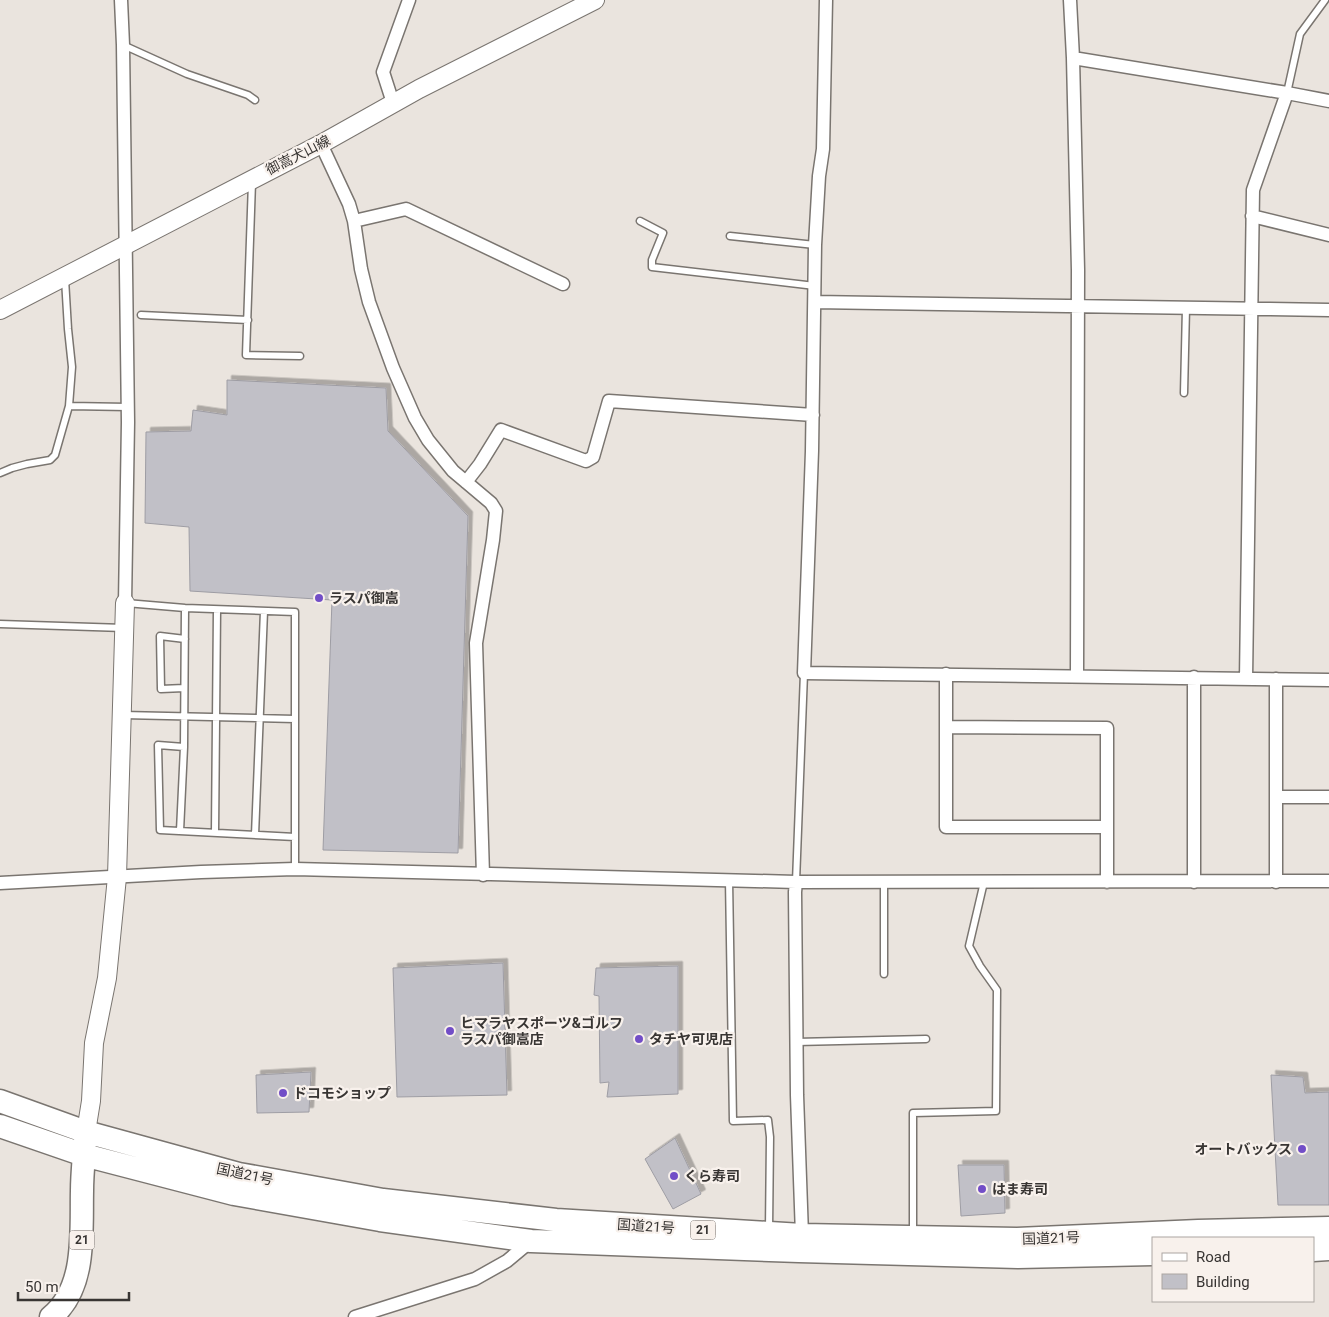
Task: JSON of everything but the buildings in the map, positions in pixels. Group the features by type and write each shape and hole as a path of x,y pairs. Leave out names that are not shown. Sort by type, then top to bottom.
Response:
{"highway":[{"name":"21","path":"0,1101 86,1132 82,1251 74,1285 58,1315"},
{"name":"21","path":"0,1126 84,1155"},
{"name":"国道21号","path":"86,1132 239,1174 383,1200 556,1220 769,1234 1018,1239 1198,1231 1329,1228"},
{"name":"国道21号","path":"84,1155 234,1194 380,1220 531,1241 1018,1257 1152,1254"},
{"path":"1314,1250 1329,1249"}],"main road":[{"name":"御嵩犬山線","path":"0,310 126,243 321,144 419,88 595,0"},
{"path":"86,1132 91,1101 94,1044 107,978 117,877 124,603"}],"street":[{"path":"121,0 128,407 124,603"},
{"path":"394,103 382,72 409,0"},
{"path":"826,0 823,149 819,176 815,245 804,673 1329,680"},
{"path":"1070,0 1074,58 1078,307 1077,676"},
{"path":"1074,58 1329,101"},
{"path":"1246,679 1252,190 1287,93"},
{"path":"321,144 349,204 354,221 360,269 369,302 393,368 415,418 428,440 453,472 492,503 496,511 476,643 483,875"},
{"path":"354,221 406,209 563,284"},
{"path":"1252,216 1329,235"},
{"path":"815,302 1329,310"},
{"path":"466,482 502,430 586,461 593,457 609,401 812,414"},
{"path":"946,674 946,827 1107,827"},
{"path":"1194,677 1194,882"},
{"path":"1276,679 1276,882"},
{"path":"946,727 1107,728 1107,882"},
{"path":"1276,797 1329,797"},
{"path":"0,883 295,869 796,882 1329,882"},
{"path":"796,882 796,1042 802,1235"},
{"path":"356,1317 475,1279 507,1261 531,1241"}],"lane":[{"path":"1287,93 1300,34 1325,0"},
{"path":"123,45 187,74 248,95 255,100"},
{"path":"252,179 246,355 300,356"},
{"path":"640,221 663,232 652,260 652,267 815,286"},
{"path":"730,236 815,245"},
{"path":"0,473 27,464 50,460 55,455 69,406 72,367 65,276"},
{"path":"1184,393 1186,308"},
{"path":"141,315 248,320"},
{"path":"69,406 128,407"},
{"path":"124,603 217,610 295,612 295,869"},
{"path":"180,832 184,747 185,608"},
{"path":"215,833 217,610"},
{"path":"255,835 264,611"},
{"path":"0,624 124,628"},
{"path":"184,688 161,689 160,636 185,639"},
{"path":"796,882 804,673"},
{"path":"122,715 294,719"},
{"path":"184,747 158,745 160,830 294,837"},
{"path":"729,880 733,1120 768,1120 770,1137 769,1234"},
{"path":"884,881 884,974"},
{"path":"913,1237 912,1113 996,1111 997,990 969,946 984,882"},
{"path":"796,1042 926,1039"}],"place":[{"name":"ラスパ御嵩","path":"319,598"},
{"name":"ヒマラヤスポーツ&ゴルフ ラスパ御嵩店","path":"450,1031"},
{"name":"タチヤ可児店","path":"639,1039"},
{"name":"ドコモショップ","path":"283,1093"},
{"name":"オートバックス","path":"1302,1149"},
{"name":"くら寿司","path":"674,1176"},
{"name":"はま寿司","path":"982,1189"}]}
